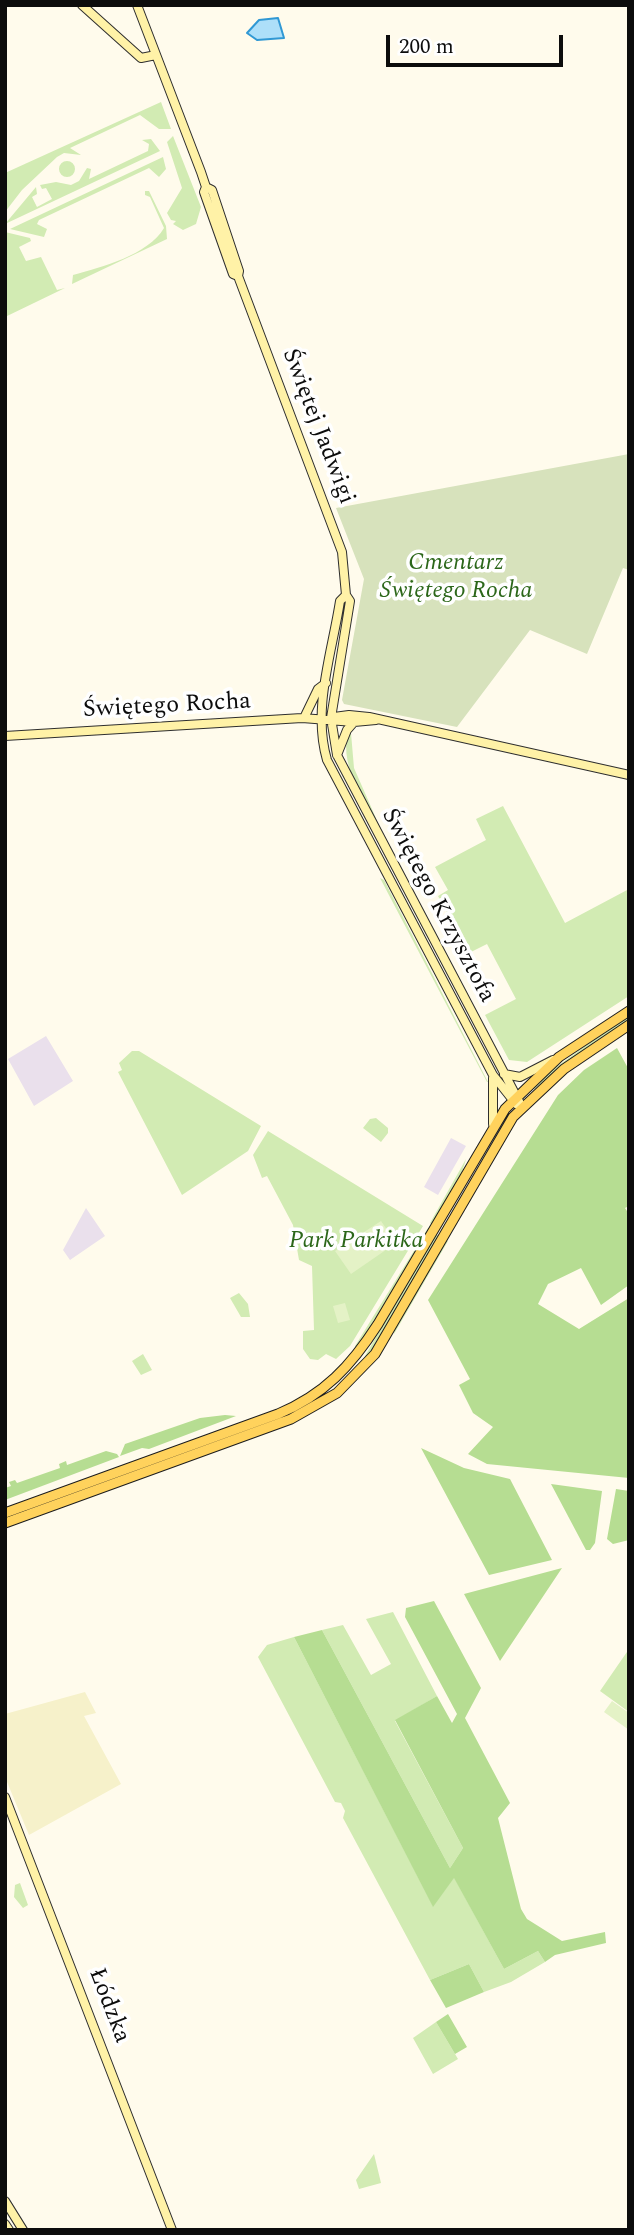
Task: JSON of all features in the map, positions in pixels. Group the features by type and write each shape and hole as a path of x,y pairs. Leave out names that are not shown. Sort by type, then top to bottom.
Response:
{"main road":[{"path":"82,5 141,58 156,55"},
{"name":"Świętej Jadwigi","path":"137,5 206,187 204,192 233,274 238,276 344,560 346,595 350,601 349,620 331,718"},
{"name":"Świętej Jadwigi","path":"320,717 340,601 346,595"},
{"path":"304,718 318,689 326,683"},
{"name":"Świętego Rocha","path":"331,718 349,715 376,720 629,775"},
{"name":"Świętego Rocha","path":"5,736 320,717 354,722 376,720"},
{"name":"Świętego Krzysztofa","path":"320,717 323,747 335,780 493,1075 513,1099"},
{"name":"Świętego Krzysztofa","path":"331,718 337,755 504,1074 513,1099"},
{"path":"337,755 347,730 354,722"},
{"path":"504,1074 520,1077 559,1057 629,1011"},
{"path":"5,1523 291,1419 337,1393 370,1361 494,1144 522,1107 564,1069 629,1026"},
{"path":"5,1513 278,1414 304,1403 331,1384 359,1353 378,1324 493,1124 513,1099 559,1057"},
{"path":"493,1075 493,1124"},
{"path":"513,1099 522,1107"},
{"name":"Łódzka","path":"5,1797 172,2230"},
{"path":"5,2201 23,2230"},
{"path":"5,2224 9,2230"}],"shaded area":[{"path":"46,1036 73,1081 34,1106 8,1059"},
{"path":"451,1138 466,1146 438,1195 424,1187"},
{"path":"86,1208 105,1236 70,1260 63,1250"},
{"path":"85,1692 96,1713 84,1716 121,1784 29,1835 5,1777 5,1714"}],"green space":[{"path":"161,102 171,129 159,129 140,115 70,148 81,155 64,153 57,157 22,190 5,212 5,173"},
{"path":"173,136 201,207 196,224 183,230 173,224 176,221 171,220 167,213 182,188 167,142"},
{"path":"151,139 160,151 5,224 36,187 37,194 32,197 37,207 52,199 46,188 42,189 40,185 56,182 71,185 79,181 87,168 91,169 89,179 148,151 149,144 142,140"},
{"path":"163,157 166,169 159,177 149,168 39,220 37,224 47,229 44,237 10,229"},
{"path":"67,161 73,163 73,175 67,177 61,175 59,169 61,163"},
{"path":"145,191 149,191 166,226 167,239 72,284 73,275 123,259 147,246 157,237 164,228"},
{"path":"5,232 30,238 31,241 19,247 26,261 41,257 57,290 65,288 5,317"},
{"name":"Cmentarz Świętego Rocha","path":"629,454 629,570 623,568 587,654 530,630 457,727 344,704 342,700 364,579 336,508"},
{"path":"348,733 351,733 354,768 386,841 351,774 347,760"},
{"path":"503,806 565,923 629,889 629,996 527,1062 509,1060 485,1015 516,999 487,944 469,953 438,896 448,890 435,867 486,840 476,819"},
{"path":"380,878 384,880 488,1082 487,1082"},
{"path":"629,1015 629,1021 534,1089 531,1085"},
{"path":"617,1048 629,1070 629,1206 625,1208 629,1214 629,1285 601,1305 581,1268 548,1284 538,1304 579,1329 629,1298 629,1478 487,1464 468,1454 493,1427 473,1413 459,1385 470,1379 428,1300 558,1095 584,1070"},
{"path":"132,1051 139,1051 261,1126 248,1151 182,1195 118,1072 122,1070 119,1063"},
{"path":"376,1118 388,1128 388,1133 381,1142 363,1128 370,1119"},
{"name":"Park Parkitka","path":"268,1131 423,1226 350,1346 336,1359 326,1354 318,1360 310,1359 303,1349 303,1331 314,1330 312,1266 299,1260 293,1225 267,1176 262,1178 253,1155"},
{"path":"466,1159 461,1176 433,1226 430,1223"},
{"path":"381,1221 396,1243 351,1274 335,1251"},
{"path":"428,1228 431,1230 357,1350 355,1346"},
{"path":"436,1234 439,1236 367,1358 365,1356"},
{"path":"444,1239 448,1241 394,1334 395,1327"},
{"path":"239,1293 248,1304 250,1317 241,1317 230,1298"},
{"path":"345,1303 350,1320 338,1323 333,1306"},
{"path":"143,1354 152,1370 141,1375 132,1361"},
{"path":"236,1416 149,1449 142,1448 120,1456 125,1444 200,1418"},
{"path":"421,1448 464,1468 510,1479 552,1560 489,1575"},
{"path":"106,1451 119,1457 5,1500 5,1488 11,1486 9,1482 15,1480 17,1483 60,1468 59,1464 66,1461 67,1465"},
{"path":"551,1484 602,1491 595,1543 590,1550 586,1550"},
{"path":"616,1489 629,1491 629,1540 613,1544 607,1539"},
{"path":"562,1568 500,1661 464,1594"},
{"path":"434,1601 481,1688 465,1718 510,1803 498,1818 521,1909 527,1919 562,1941 605,1932 606,1943 555,1955 545,1962 538,1951 504,1969 454,1878 433,1907 294,1637 322,1630 450,1868 463,1848 395,1720 437,1696 452,1723 457,1714 405,1617 406,1608"},
{"path":"393,1612 437,1696 395,1721 463,1848 450,1868 322,1630 343,1625 371,1675 391,1664 366,1619"},
{"path":"294,1637 433,1906 454,1877 504,1969 538,1951 545,1962 511,1982 484,1992 469,1964 430,1980 343,1818 345,1811 341,1803 335,1802 258,1657 267,1645"},
{"path":"629,1649 629,1712 600,1691"},
{"path":"612,1701 629,1713 629,1730 604,1712"},
{"path":"20,1883 28,1905 23,1908 14,1897 15,1885"},
{"path":"469,1964 484,1992 446,2008 430,1980"},
{"path":"448,2014 467,2047 455,2054 436,2022"},
{"path":"436,2022 458,2059 433,2074 413,2038"},
{"path":"374,2154 381,2183 359,2189 356,2180"}],"water":[{"path":"278,18 284,38 257,40 247,33 259,20"}]}
